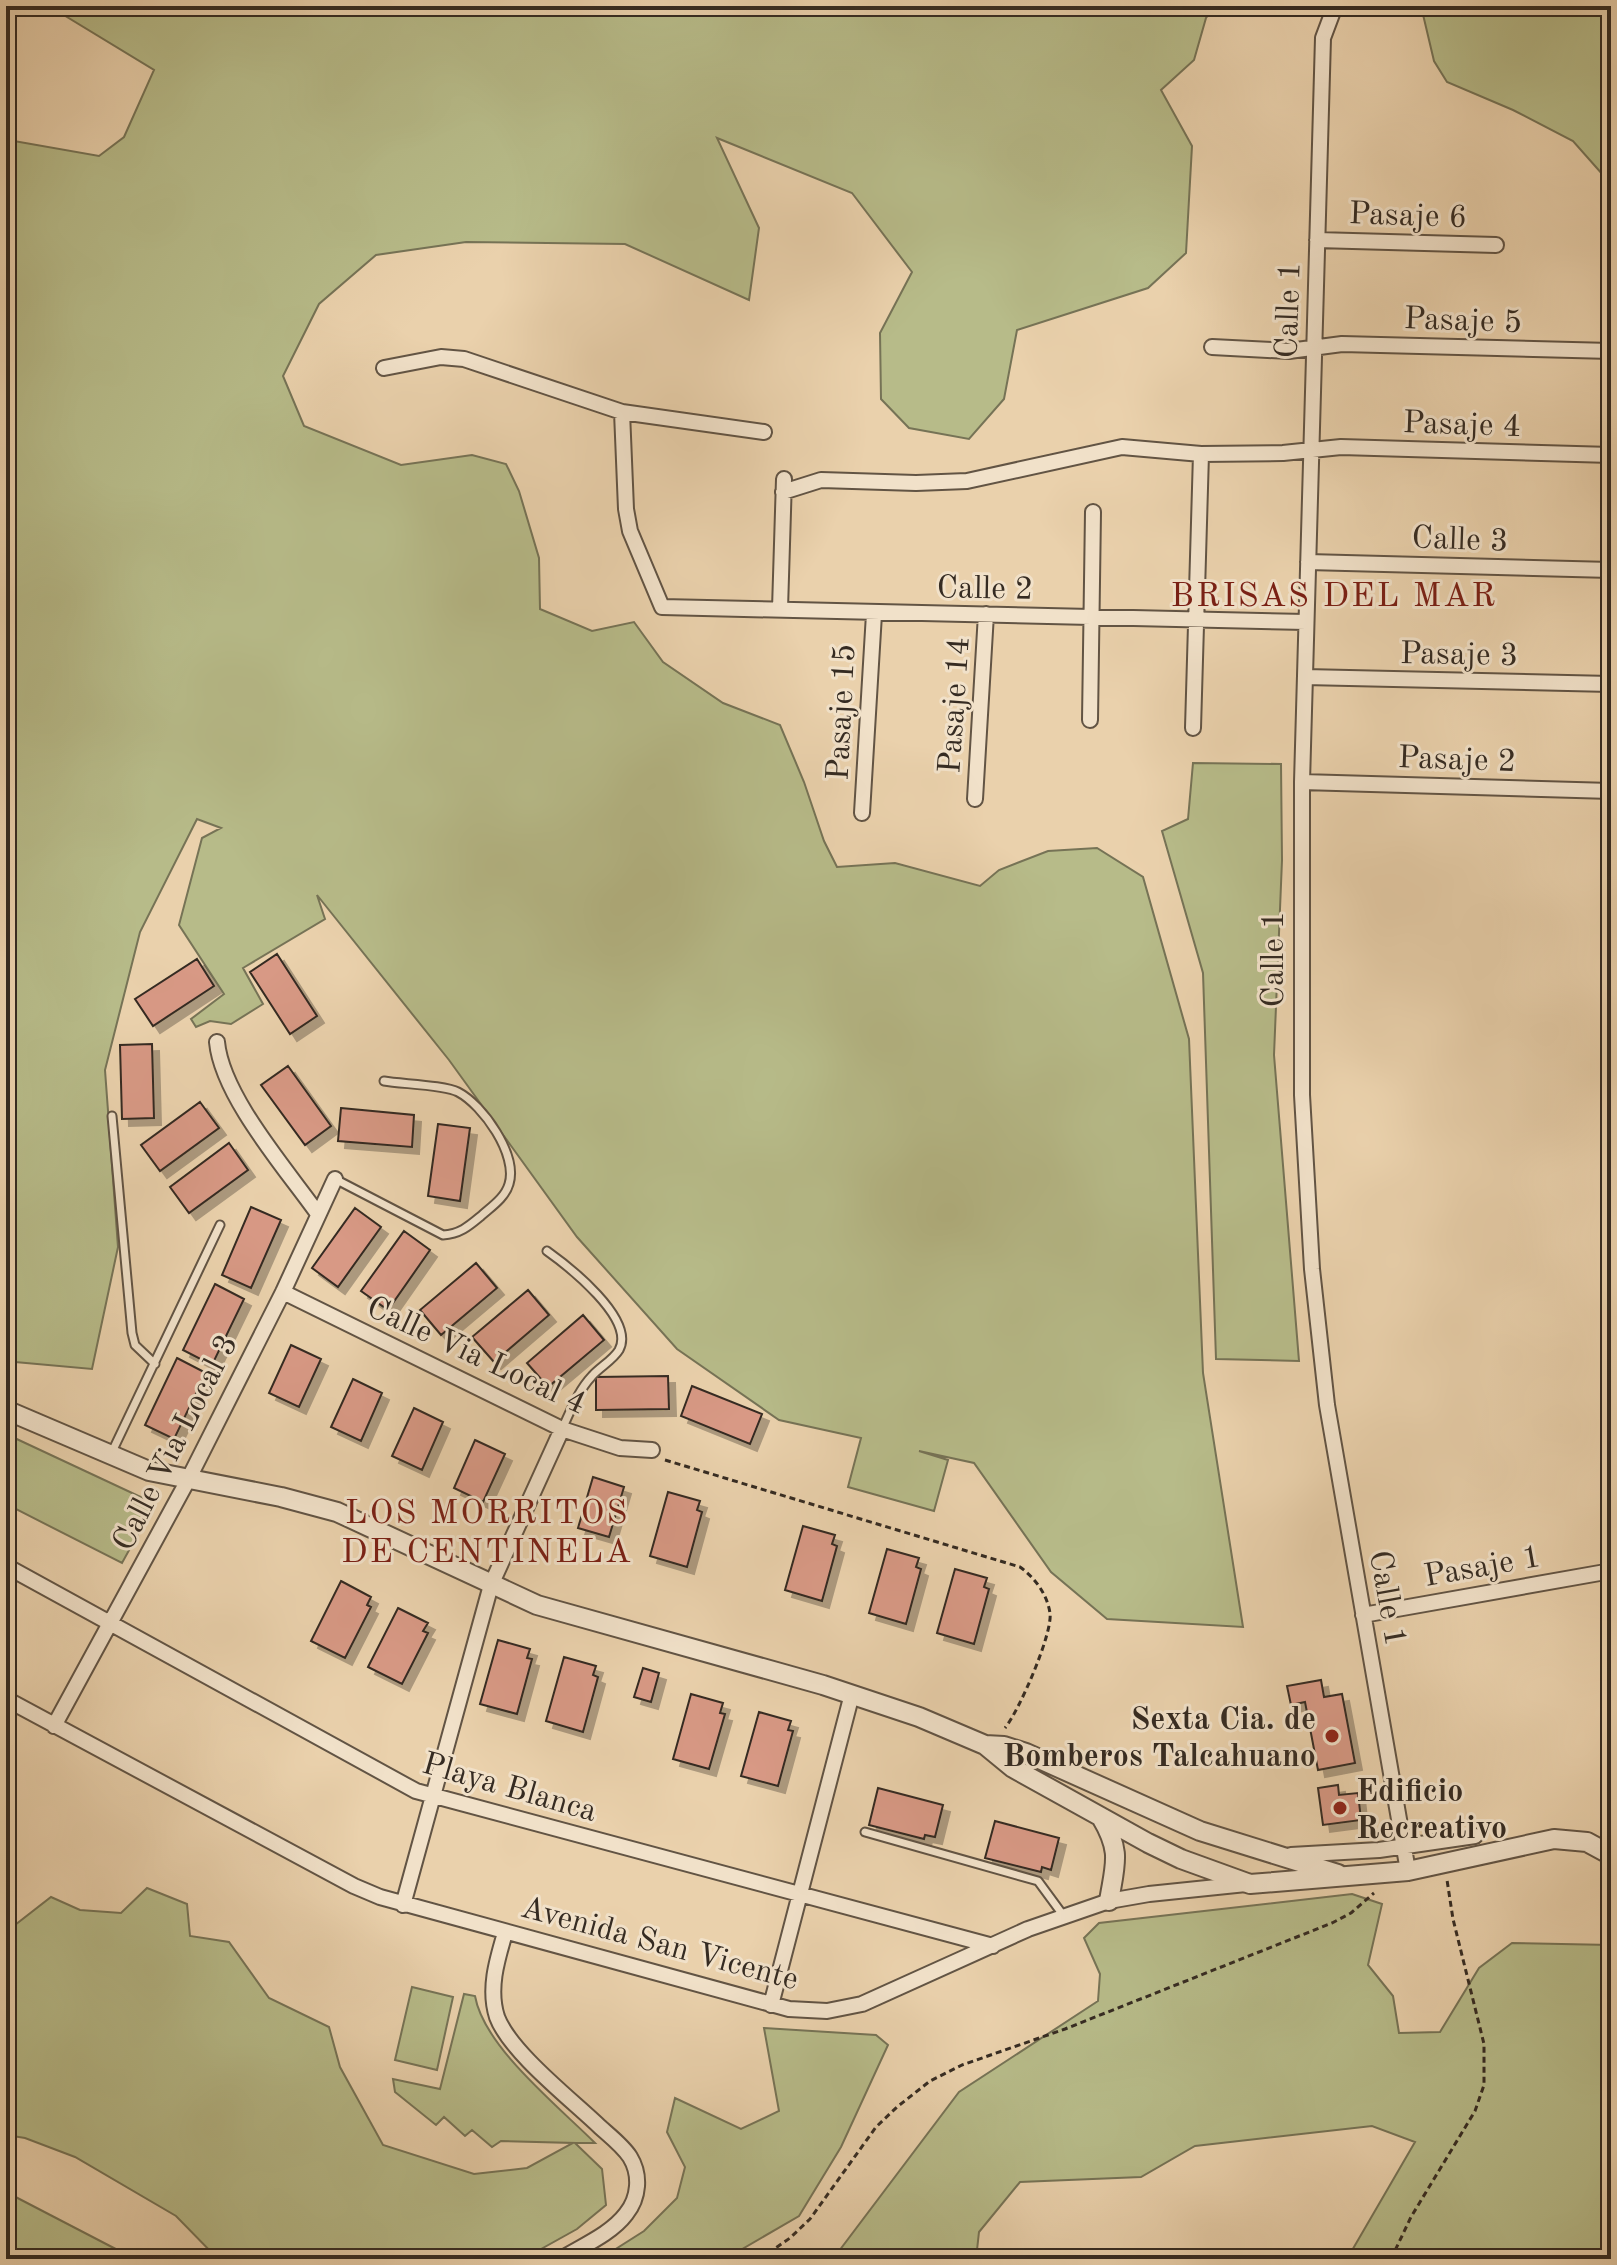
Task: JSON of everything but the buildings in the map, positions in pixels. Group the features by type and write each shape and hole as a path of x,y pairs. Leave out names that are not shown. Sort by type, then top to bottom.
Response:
{"street":[{"name":"Calle 1","path":"1335,6 1323,38 1302,782 1300,990 1306,1186 1318,1337 1327,1405 1408,1871"},
{"name":"Pasaje 6","path":"1317,240 1496,245"},
{"name":"Pasaje 5","path":"1212,347 1289,351 1342,344 1611,351"},
{"path":"384,368 441,357 464,359 622,412 764,432"},
{"name":"Calle 2","path":"622,412 626,509 630,531 662,607 1306,622"},
{"name":"Pasaje 4","path":"780,609 784,486 821,480 967,481 1122,447 1201,454 1341,447 1611,455"},
{"path":"1193,728 1201,454"},
{"path":"1090,720 1093,512"},
{"name":"Calle 3","path":"1308,562 1611,570"},
{"name":"Pasaje 15","path":"862,813 874,614"},
{"name":"Pasaje 14","path":"975,799 986,614"},
{"name":"Pasaje 3","path":"1305,677 1611,684"},
{"name":"Pasaje 2","path":"1302,782 1611,791"},
{"path":"217,1042 221,1067 235,1096 318,1214"},
{"name":"Calle Via Local 3","path":"54,1726 188,1480 283,1292 335,1179"},
{"name":"Calle Via Local 4","path":"283,1292 562,1429 620,1448 652,1450"},
{"path":"6,1410 149,1471 281,1497 337,1512 537,1605 852,1694 919,1717 985,1745 1013,1768 1181,1859 1250,1884"},
{"path":"403,1905 491,1585 562,1429"},
{"name":"Playa Blanca","path":"6,1566 402,1785 431,1796 993,1946"},
{"name":"Pasaje 1","path":"1363,1615 1611,1571"},
{"path":"771,2005 852,1694"},
{"name":"Avenida San Vicente","path":"6,1699 354,1886 403,1905 771,2005 806,2011 847,2008 876,1998 1063,1915 1109,1901 1149,1894 1408,1871 1538,1840 1587,1842 1611,1855"},
{"path":"985,1745 1004,1746 1026,1753 1200,1831 1347,1877"},
{"path":"1099,1815 1111,1835 1116,1852 1109,1901"},
{"path":"1279,1855 1404,1847 1475,1836"},
{"path":"505,1933 493,1991 497,2016 503,2029 520,2051 623,2148 635,2168 637,2179 634,2202 620,2222 561,2259"}],"lane":[{"path":"335,1179 443,1235 465,1229 497,1202 508,1188 511,1170 498,1133 479,1108 456,1091 384,1081"},
{"path":"112,1116 132,1333 135,1345 155,1364"},
{"path":"110,1456 220,1225"},
{"path":"547,1251 568,1266 600,1298 622,1337 619,1350 592,1376 576,1398 562,1429"},
{"path":"865,1832 1038,1881 1063,1915"}],"path":[{"path":"652,1450 663,1460 675,1464 1005,1562 1028,1572 1038,1583 1047,1604 1049,1627 1021,1706 1007,1726 985,1745"},
{"path":"1391,2259 1411,2217 1475,2111 1486,2071 1484,2044 1453,1919 1446,1864"},
{"path":"760,2259 810,2219 876,2127 930,2081 962,2065 1065,2029 1342,1919 1372,1896 1379,1874"}],"green space":[{"path":"49,6 1215,6 1206,18 1194,60 1161,90 1192,146 1186,253 1148,288 1017,330 1004,399 969,439 909,428 881,399 880,333 912,272 852,193 717,138 759,228 749,300 625,244 466,242 376,255 319,304 283,376 304,426 401,465 472,455 506,464 519,491 539,558 540,609 592,631 634,622 663,662 723,703 780,725 837,867 895,863 980,886 999,870 1048,851 1097,848 1143,877 1189,1039 1203,1373 1243,1627 1107,1619 1051,1572 974,1463 919,1451 948,1460 934,1511 848,1487 861,1438 779,1420 677,1349 577,1237 449,1060 317,895 325,919 243,968 263,1004 231,1024 210,1021 196,1027 191,1019 224,994 179,925 202,838 221,828 197,819 140,932 105,1070 118,1247 92,1369 15,1362 6,1358 6,142 99,156 124,137 154,70"},
{"path":"1421,6 1611,6 1611,184 1573,141 1513,110 1447,82 1434,61"},
{"path":"1193,763 1281,764 1282,860 1274,1055 1299,1361 1216,1359 1203,973 1162,831 1188,819"},
{"path":"6,1434 145,1499 149,1514 122,1563 6,1504"},
{"path":"147,1888 187,1904 190,1936 229,1942 269,1998 329,2027 340,2067 383,2145 474,2174 527,2168 573,2143 501,2141 492,2147 472,2130 465,2136 444,2117 436,2125 395,2092 393,2079 440,2089 464,1994 475,1996 481,2015 507,2055 595,2143 575,2143 602,2169 606,2205 577,2229 523,2259 218,2259 176,2216 75,2157 25,2138 6,2135 6,1932 51,1897 80,1910 121,1913"},
{"path":"1352,1894 1382,1904 1368,1965 1393,1996 1399,2033 1440,2032 1479,1968 1512,1943 1611,1945 1611,2259 1347,2259 1415,2142 1372,2126 1195,2146 1141,2177 1020,2182 979,2232 976,2259 833,2259 959,2092 1098,2001 1100,1974 1084,1938 1099,1923"},
{"path":"412,1987 453,1997 437,2070 395,2060"},
{"path":"764,2028 876,2035 888,2045 841,2147 799,2216 725,2259 600,2259 644,2231 677,2198 685,2167 667,2132 675,2098 741,2129 779,2111"},
{"path":"6,2192 135,2259 6,2259"}],"place":[{"name":"Sexta Cia. de Bomberos Talcahuano","path":"1332,1736"},
{"name":"Edificio Recreativo","path":"1340,1808"}],"district":[{"name":"BRISAS DEL MAR","path":"1334,594"},
{"name":"LOS MORRITOS DE CENTINELA","path":"487,1530"}]}
